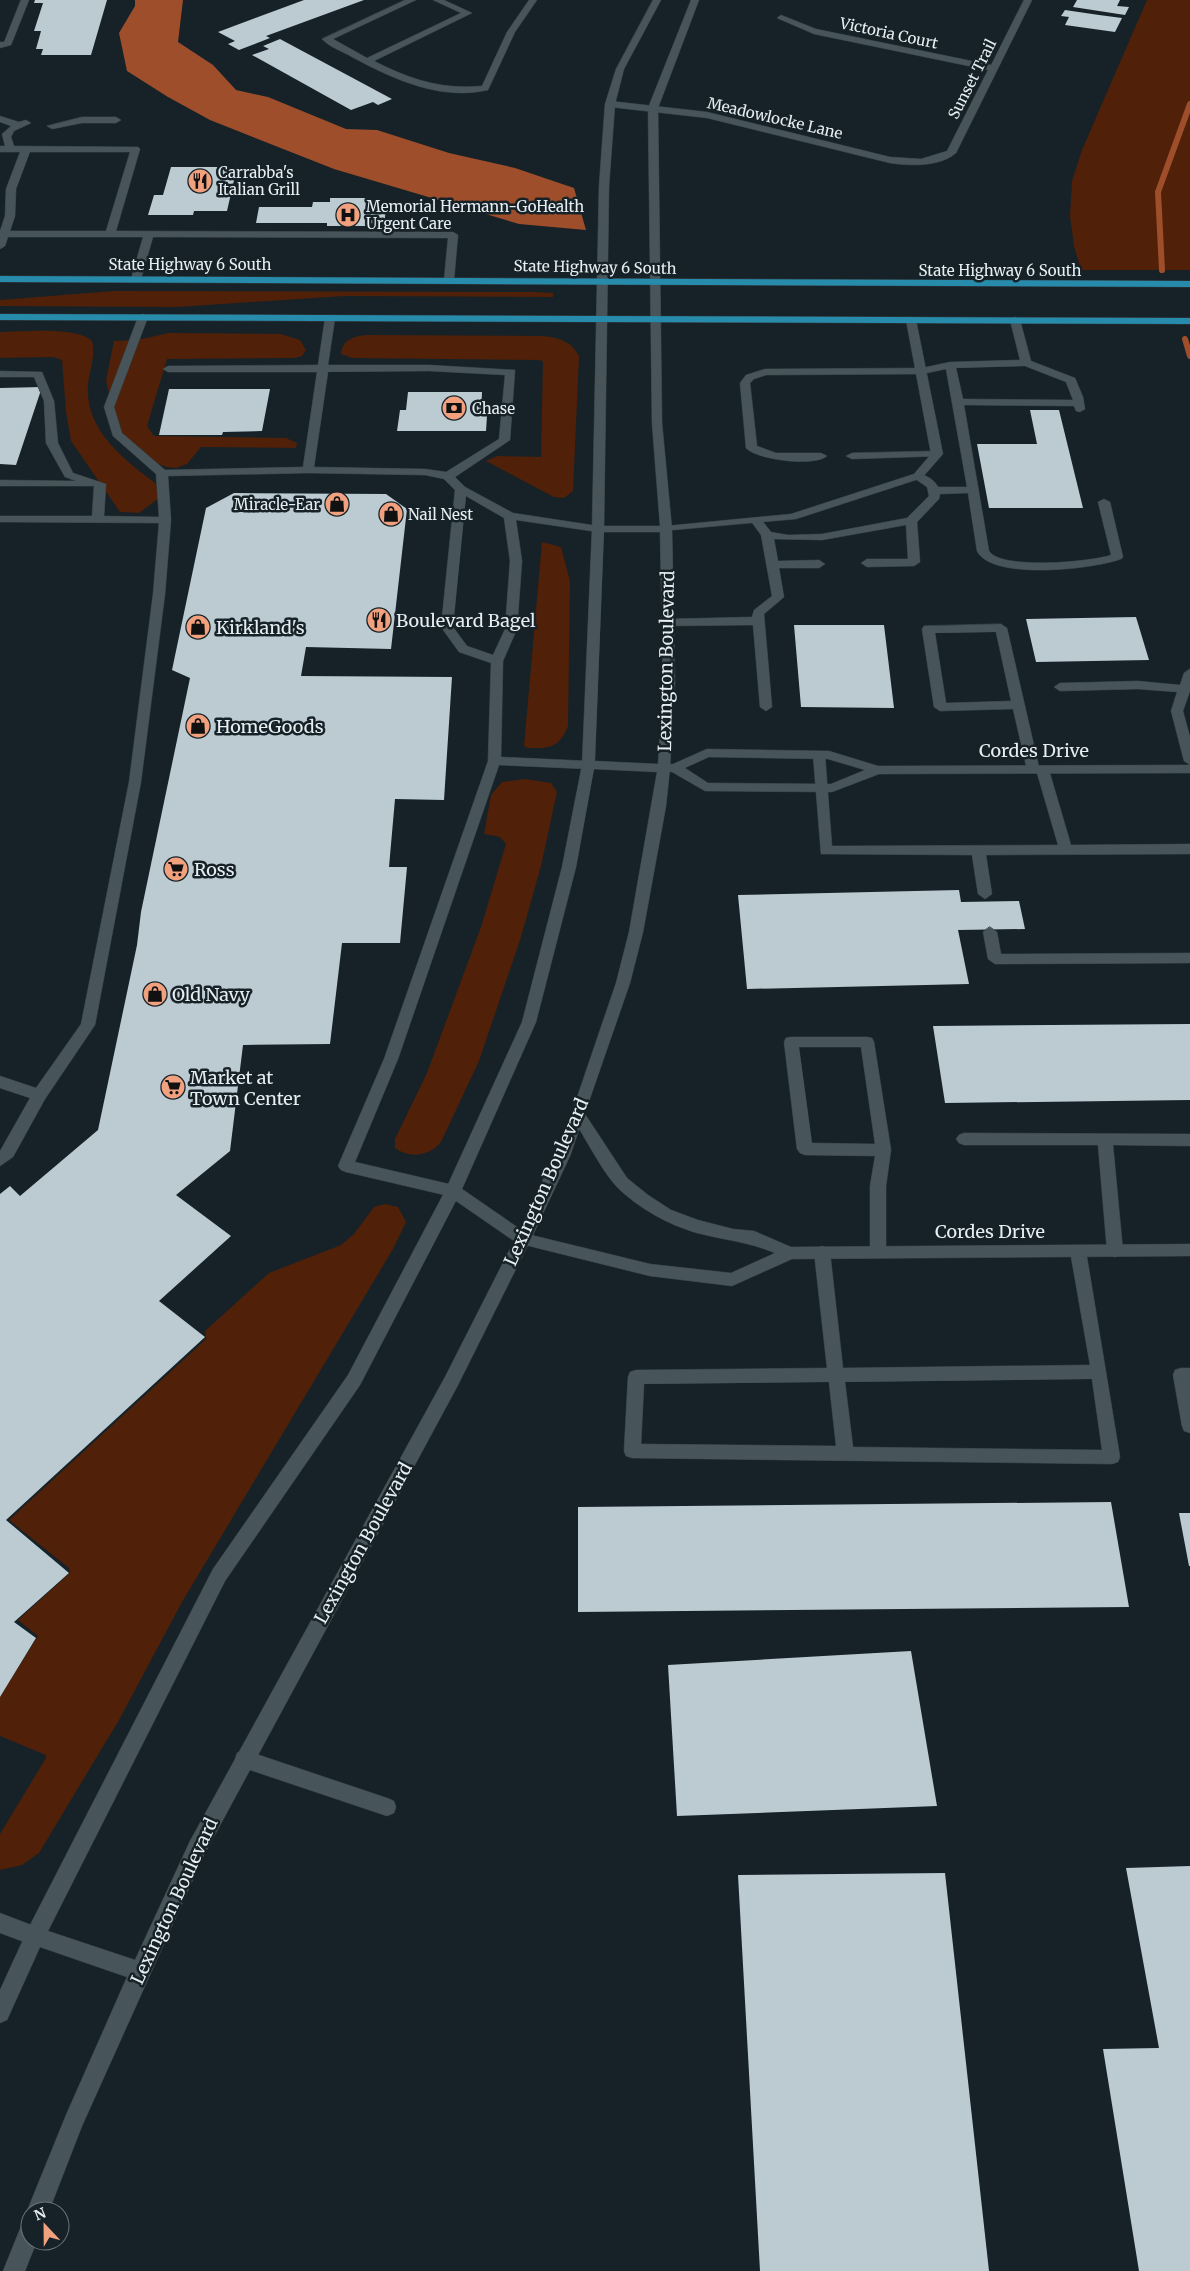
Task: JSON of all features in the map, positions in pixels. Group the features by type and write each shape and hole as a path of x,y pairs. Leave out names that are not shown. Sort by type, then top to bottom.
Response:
{"main road":[{"path":"0,45 7,45 26,0"},
{"path":"412,0 326,39 408,81 442,90 469,91 485,88 511,32 533,0"},
{"path":"367,61 468,13 437,0"},
{"path":"0,2013 35,1936 219,1574 354,1380 453,1191 529,1022 569,867 588,765 598,529 604,282 604,186 610,104 620,69 657,0"},
{"name":"Lexington Boulevard","path":"42,2201 74,2122 140,1972 198,1848 244,1759 451,1382 524,1239 578,1115 623,983 636,932 669,768 666,529 657,423 654,108 695,0"},
{"name":"Sunset Trail","path":"932,161 951,153 1028,0"},
{"name":"Victoria Court","path":"781,18 814,31 993,68"},
{"name":"Meadowlocke Lane","path":"610,104 707,115 890,160 914,164 932,161"},
{"path":"0,119 22,124 11,129 6,137 11,149"},
{"path":"41,149 57,133 48,124 82,120 116,120"},
{"path":"0,149 135,149 110,234"},
{"path":"0,246 10,216 12,189 26,149"},
{"path":"4,234 453,235 449,280"},
{"path":"136,279 149,234"},
{"name":"State Highway 6 South","path":"0,279 1190,284"},
{"path":"0,317 1190,321"},
{"path":"143,317 109,408 117,434 162,473 308,470 425,472 448,476 461,488 510,516 598,529 666,529 792,517 918,476 937,454"},
{"path":"308,470 330,318"},
{"path":"911,320 937,454"},
{"path":"1015,320 1026,362"},
{"path":"821,456 772,456 760,453 752,448 746,411 745,383 750,377 765,372 922,371 950,365 1026,362 1071,380 1079,406 958,402"},
{"path":"950,365 983,551 987,557 999,562 1030,566 1096,564 1117,557 1104,502"},
{"path":"168,369 429,368 510,372 504,440 448,476"},
{"path":"0,374 38,374 49,401 52,443 69,475 100,484"},
{"path":"852,456 937,454"},
{"path":"0,1160 8,1153 39,1095 88,1025 135,782 159,594 166,520 162,473"},
{"path":"767,535 788,538 822,537 911,520 935,497 932,485 918,476"},
{"path":"0,483 100,484"},
{"path":"98,519 100,484"},
{"path":"461,488 447,627 463,649 497,661"},
{"path":"933,491 972,490"},
{"path":"510,516 516,561 511,628 497,661 494,761 391,1059 346,1166 453,1191 524,1239"},
{"path":"0,519 166,520"},
{"path":"756,520 767,535 778,597 758,613 766,707"},
{"path":"867,563 914,562 911,520"},
{"path":"772,565 819,564"},
{"path":"668,623 758,621"},
{"path":"1018,705 940,707 928,629 1001,628 1018,705 1066,850"},
{"path":"1190,674 1177,711 1190,761"},
{"path":"1060,687 1138,685 1185,689"},
{"name":"Cordes Drive","path":"669,768 707,753 829,755 878,770 1190,769"},
{"path":"819,755 826,851 1190,849"},
{"path":"494,761 669,768"},
{"name":"Cordes Drive","path":"669,768 705,786 821,788 832,788 878,770"},
{"path":"978,849 985,894"},
{"path":"990,932 994,959 1190,958"},
{"path":"878,1252 878,1186 883,1150 867,1042 791,1042 805,1150 883,1150"},
{"path":"0,1082 39,1095"},
{"name":"Cordes Drive","path":"578,1115 622,1182 666,1214 695,1226 733,1235 754,1237 790,1253"},
{"path":"964,1139 1190,1140"},
{"path":"1105,1140 1115,1251"},
{"name":"Cordes Drive","path":"524,1239 650,1270 732,1280 790,1253 1190,1250"},
{"path":"1078,1251 1099,1372 1112,1457 632,1451 636,1377 1099,1372"},
{"path":"822,1252 845,1453"},
{"path":"1190,1375 1181,1375 1190,1426"},
{"path":"244,1759 387,1807"},
{"path":"0,1923 140,1972"},
{"path":"14,2271 22,2251"}],"shaded area":[{"path":"135,0 183,0 178,42 213,65 236,90 268,97 346,129 377,130 449,153 515,168 574,188 586,230 519,224 334,169 210,120 168,97 127,71 119,33 135,6"},
{"path":"1147,0 1190,0 1190,270 1081,270 1074,246 1070,216 1072,181 1082,150"},
{"path":"114,291 535,292 553,293 553,297 344,296 177,307 0,306 0,300"},
{"path":"0,332 74,333 92,341 93,358 88,386 89,402 93,417 100,431 121,455 158,485 159,498 139,513 120,512 71,441 66,412 62,360 53,357 0,358"},
{"path":"169,333 281,334 300,340 306,350 302,356 294,358 167,359 147,426 154,436 286,438 297,443 296,448 201,447 187,464 176,468 166,467 157,463 118,430 106,381 114,341 137,340"},
{"path":"357,336 543,336 559,339 572,347 579,356 573,491 564,498 554,497 486,461 497,456 541,457 543,362 540,360 352,358 341,354 346,342"},
{"path":"542,542 561,547 570,581 568,726 563,736 554,745 545,748 527,748 524,746"},
{"path":"525,779 551,783 557,792 541,866 521,937 479,1061 441,1142 426,1153 407,1154 395,1148 395,1139 427,1073 481,927 506,844 500,837 484,834 491,795 502,782"},
{"path":"385,1204 398,1207 406,1222 393,1249 182,1602 119,1720 39,1853 22,1865 0,1870 0,1834 46,1758 46,1755 0,1736 0,1697 38,1636 18,1620 70,1573 69,1568 9,1520 203,1342 206,1338 205,1331 269,1273 341,1245 354,1234 374,1207"}],"building":[{"path":"35,0 107,0 91,55 41,55 43,49 36,49 41,31 34,31 43,3 34,3"},
{"path":"304,0 364,0 266,36 270,38 239,50 228,44 235,41 218,32"},
{"path":"1077,0 1120,0 1117,6 1129,7 1125,15 1073,7"},
{"path":"1065,10 1122,18 1115,32 1065,25 1069,17 1061,16"},
{"path":"280,39 392,99 378,105 373,102 351,110 252,55 269,49 263,46"},
{"name":"Carrabba's Italian Grill","path":"171,167 237,167 227,211 194,211 193,215 148,215 154,195 163,195"},
{"name":"Memorial Hermann-GoHealth Urgent Care","path":"330,198 371,198 370,202 387,202 384,224 366,223 366,226 327,226 327,223 256,223 259,207 312,207 313,202 330,202"},
{"path":"42,387 16,465 0,464 0,388"},
{"path":"169,389 270,389 262,431 223,432 222,435 159,435"},
{"path":"408,392 482,392 481,416 487,416 486,431 397,431 400,410 406,410"},
{"path":"1030,410 1059,410 1083,508 989,508 977,444 1037,444"},
{"name":"Market at Town Center","path":"234,493 386,494 407,509 391,649 306,647 301,676 452,677 444,800 395,799 389,867 407,867 400,943 342,943 330,1044 243,1045 230,1151 176,1195 231,1236 159,1301 205,1337 6,1520 69,1573 14,1622 36,1638 0,1697 0,1194 10,1186 20,1196 98,1130 190,678 172,670 206,508"},
{"path":"1136,617 1149,660 1036,662 1026,619"},
{"path":"794,625 884,625 894,708 801,707"},
{"path":"959,890 961,902 1019,901 1025,929 958,930 969,984 747,989 738,895"},
{"path":"1190,1024 1190,1100 945,1103 933,1026"},
{"path":"1111,1502 1129,1607 578,1612 578,1507"},
{"path":"1179,1513 1190,1513 1190,1566 1189,1566"},
{"path":"911,1651 937,1806 677,1816 668,1665"},
{"path":"1190,1866 1190,2271 1139,2271 1103,2049 1159,2048 1126,1868"},
{"path":"945,1873 989,2271 760,2271 738,1875"}],"waterway":[{"path":"1162,270 1158,192 1190,104"},
{"path":"1185,339 1190,356"}],"place":[{"name":"Carrabba's Italian Grill","path":"200,181"},
{"name":"Memorial Hermann-GoHealth Urgent Care","path":"348,215"},
{"name":"Chase","path":"454,408"},
{"name":"Miracle-Ear","path":"337,504"},
{"name":"Nail Nest","path":"391,514"},
{"name":"Boulevard Bagel","path":"379,620"},
{"name":"Kirkland's","path":"198,627"},
{"name":"HomeGoods","path":"198,726"},
{"name":"Ross","path":"176,869"},
{"name":"Old Navy","path":"155,994"},
{"name":"Market at Town Center","path":"173,1087"}]}
